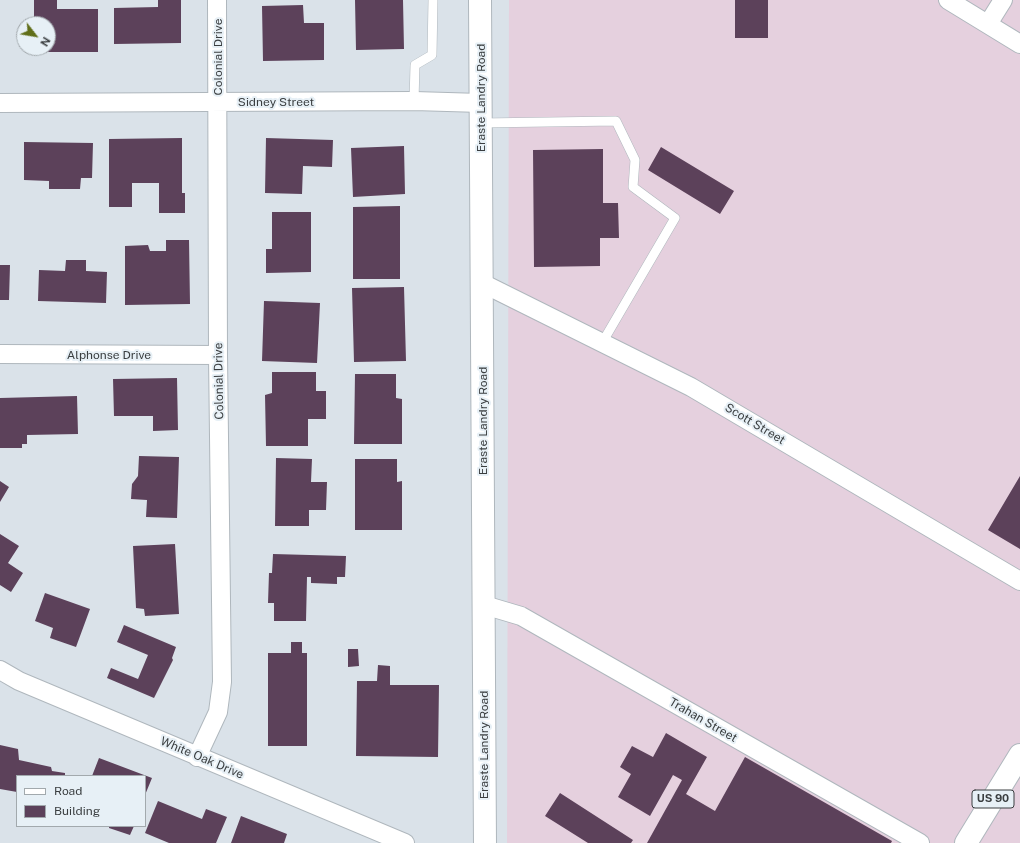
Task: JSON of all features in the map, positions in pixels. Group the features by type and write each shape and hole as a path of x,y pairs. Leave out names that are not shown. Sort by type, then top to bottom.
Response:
{"street":[{"name":"Colonial Drive","path":"197,757 218,712 222,682 218,355 217,0"},
{"name":"Eraste Landry Road","path":"480,0 485,843"},
{"path":"948,0 1020,44"},
{"path":"988,24 1003,0"},
{"name":"Sidney Street","path":"0,103 414,102 481,113"},
{"name":"Scott Street","path":"482,283 691,387 1020,581"},
{"name":"Alphonse Drive","path":"0,354 218,355"},
{"name":"Trahan Street","path":"484,605 522,616 920,843"},
{"name":"White Oak Drive","path":"0,670 19,681 405,843"},
{"name":"US 90","path":"966,843 1020,755"}],"lane":[{"path":"414,102 415,65 432,55 433,0"},
{"path":"481,113 616,121 635,160 633,187 675,218 602,343"}],"shaded area":[{"path":"509,0 1020,0 1020,843 507,843"}],"building":[{"path":"34,0 57,0 57,9 98,9 98,52 56,52 56,16 34,16"},
{"path":"158,0 181,0 181,43 114,44 114,8 158,7"},
{"path":"355,0 403,0 404,49 356,50"},
{"path":"735,0 768,0 768,38 735,38"},
{"path":"303,5 304,23 324,23 324,60 263,61 262,6"},
{"path":"182,138 182,193 185,193 185,213 159,213 159,183 132,183 132,207 109,207 109,139"},
{"path":"266,138 333,140 332,167 303,166 302,194 265,193"},
{"path":"24,142 93,143 92,178 81,178 80,189 49,189 49,181 24,180"},
{"path":"404,146 405,194 353,197 351,148"},
{"path":"661,147 734,191 720,214 648,170"},
{"path":"603,149 603,203 618,203 619,238 600,238 600,266 534,267 533,150"},
{"path":"400,206 400,279 353,279 353,207"},
{"path":"272,212 311,212 311,272 266,273 266,249 272,249"},
{"path":"166,240 189,240 190,304 125,305 125,246 148,245 150,251 166,251"},
{"path":"66,260 86,260 86,271 107,272 106,303 38,301 39,270 65,271"},
{"path":"0,265 10,265 9,300 0,300"},
{"path":"404,287 406,361 354,362 352,288"},
{"path":"264,301 320,303 317,363 262,361"},
{"path":"272,372 316,372 316,391 326,391 326,419 308,419 308,446 266,446 265,395 272,393"},
{"path":"355,374 396,374 396,398 402,399 402,444 354,444"},
{"path":"177,378 178,430 153,431 153,416 114,416 113,379"},
{"path":"77,396 78,434 27,435 27,444 22,444 22,448 0,448 0,398"},
{"path":"139,456 179,457 177,518 146,517 147,500 131,499 132,484 138,476"},
{"path":"276,458 312,459 311,482 327,482 326,510 309,510 309,526 275,526"},
{"path":"355,459 397,459 397,482 402,481 402,530 355,530"},
{"path":"1020,476 1020,549 988,530"},
{"path":"0,481 9,487 0,502"},
{"path":"0,534 19,546 8,563 23,573 11,592 0,585"},
{"path":"175,544 179,614 145,616 144,609 136,608 133,546"},
{"path":"273,554 346,556 345,577 337,577 337,584 311,583 311,577 307,577 306,621 274,621 274,603 268,603 269,573 272,573"},
{"path":"45,593 90,609 76,647 50,638 53,628 35,621"},
{"path":"124,625 176,647 172,658 173,660 154,698 107,678 111,668 138,679 148,655 117,642"},
{"path":"291,642 302,642 302,653 307,653 307,746 268,746 268,653 291,653"},
{"path":"348,649 358,649 359,666 348,667"},
{"path":"378,665 390,666 390,685 439,685 438,757 356,756 357,681 377,681"},
{"path":"666,733 707,757 686,794 715,811 745,757 892,841 891,843 647,843 682,780 673,775 650,816 618,797 631,774 620,767 632,746 653,757"},
{"path":"0,745 18,749 19,760 51,767 52,771 65,773 65,775 16,775 16,792 0,789"},
{"path":"99,758 144,775 92,775"},
{"path":"146,776 152,778 146,793"},
{"path":"560,793 633,840 631,843 588,843 545,816"},
{"path":"158,801 202,819 206,809 227,817 216,843 169,843 145,833"},
{"path":"241,816 287,834 284,843 231,843"},
{"path":"109,827 134,827 130,835"}]}
